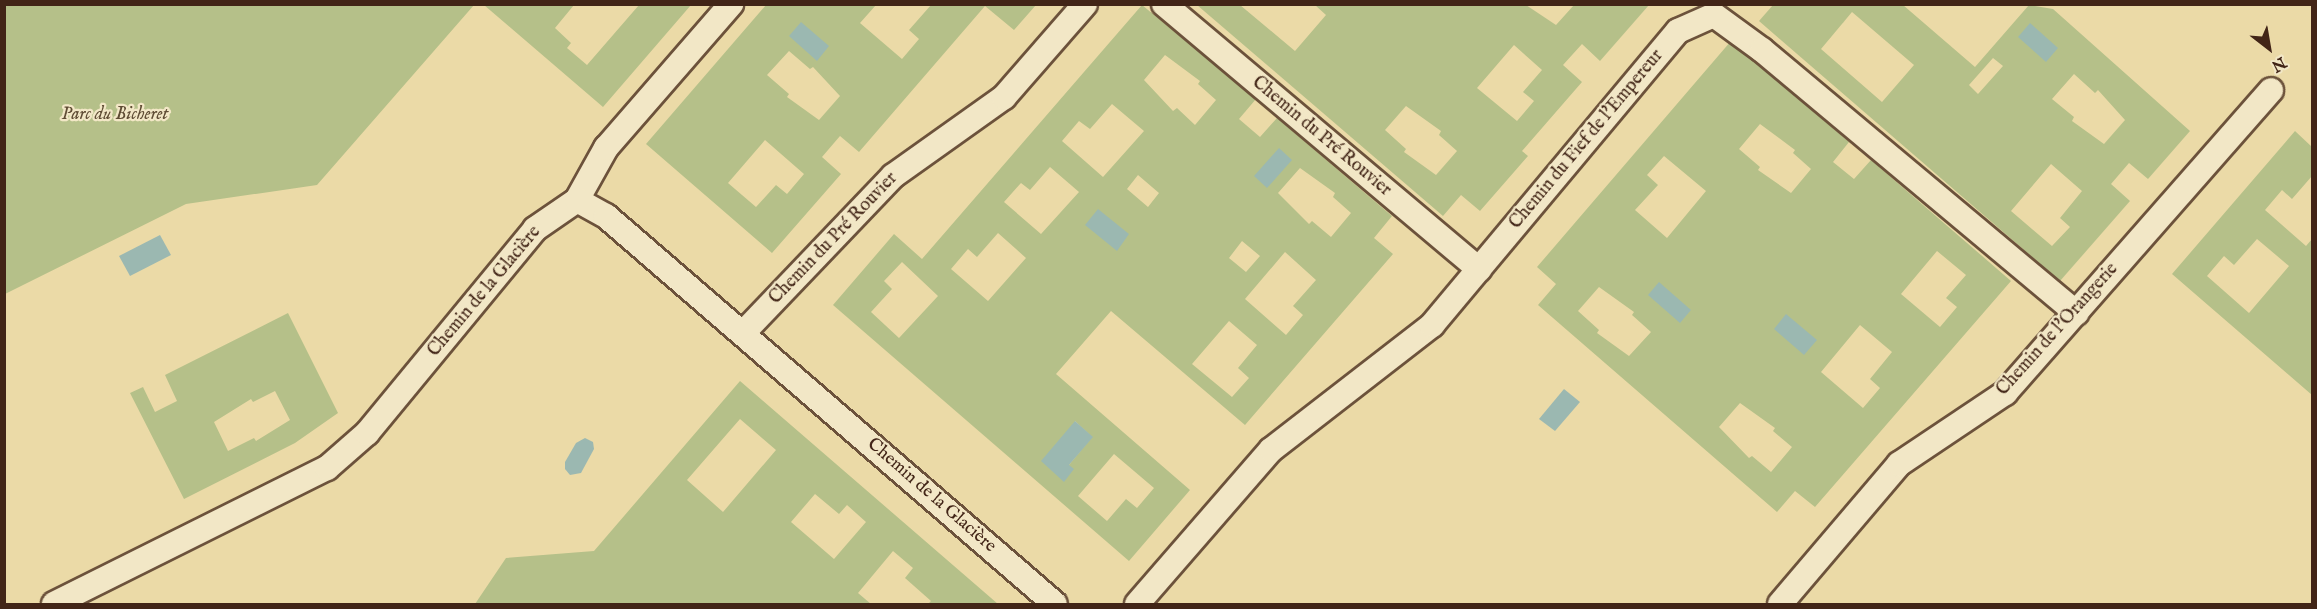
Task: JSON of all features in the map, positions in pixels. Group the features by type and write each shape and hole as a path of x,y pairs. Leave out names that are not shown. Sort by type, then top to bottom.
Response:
{"street":[{"path":"577,200 606,148 731,4"},
{"name":"Chemin du Pré Rouvier","path":"743,333 893,176 1004,97 1085,4"},
{"name":"Chemin du Pré Rouvier","path":"1164,4 1479,269"},
{"name":"Chemin du Fief de l'Empereur","path":"1137,604 1271,450 1432,325 1678,31 1714,15 1762,50 2076,313"},
{"name":"Chemin de l'Orangerie","path":"1780,604 1899,464 2005,393 2271,90"},
{"name":"Chemin de la Glacière","path":"54,604 327,468 367,433 535,229 577,200 606,216 1055,604"}],"green space":[{"name":"Parc du Bicheret","path":"4,5 474,5 317,185 186,204 5,294"},
{"path":"484,5 574,5 555,28 571,43 567,48 587,65 639,5 691,5 603,107"},
{"path":"766,5 876,5 860,23 902,59 919,39 909,30 931,5 1036,5 1014,30 985,6 859,152 840,136 822,157 841,174 772,253 646,144","holes":["789,51 810,69 813,67 840,96 819,120 787,97 789,94 767,75","765,140 804,174 787,194 776,185 756,207 728,183"]},
{"path":"1142,5 1256,99 1239,119 1260,137 1277,118 1392,216 1374,238 1393,254 1245,425 1111,311 1056,374 1190,490 1129,561 833,305 894,234 922,259","holes":["1165,55 1200,81 1198,84 1216,100 1195,125 1177,108 1173,111 1144,80","1112,104 1144,131 1103,177 1062,141 1079,121 1090,129","1050,167 1079,192 1041,234 1004,202 1021,183 1030,190","1300,168 1335,193 1333,197 1351,213 1331,237 1312,221 1309,224 1278,193","1138,175 1159,193 1148,207 1127,189","998,233 1026,258 988,301 951,269 968,249 977,257","1242,241 1260,256 1246,272 1229,258","1285,252 1316,280 1293,306 1303,315 1286,335 1245,299","902,262 938,296 899,338 871,312 892,289 884,281","1229,321 1257,345 1238,368 1249,378 1232,397 1192,364","1075,421 1092,437 1069,465","1114,454 1154,488 1137,508 1126,499 1107,521 1078,496"]},
{"path":"1197,5 1240,5 1295,51 1326,15 1315,5 1526,5 1556,25 1574,5 1649,5 1600,61 1582,44 1563,65 1582,82 1522,151 1528,156 1480,211 1461,195 1443,216","holes":["1514,45 1542,70 1523,92 1534,101 1517,121 1477,88","1406,106 1441,131 1439,135 1457,151 1436,175 1404,152 1406,149 1385,130"]},
{"path":"1773,5 1903,5 1975,67 2029,5 2053,9 2190,131 2148,179 2129,163 2111,184 2130,201 2060,281 1759,21","holes":["1852,12 1914,65 1882,102 1821,49","1993,58 2003,66 1978,94 1969,85","2074,74 2095,93 2098,90 2125,120 2104,144 2072,121 2074,117 2052,99","2051,164 2082,191 2060,218 2070,227 2052,246 2011,211"]},
{"path":"1731,41 1849,142 1833,162 1854,179 1871,160 2011,281 1815,507 1795,491 1777,512 1538,305 1556,284 1537,267","holes":["1760,124 1795,150 1793,153 1811,169 1791,193 1758,170 1760,167 1739,149","1664,156 1706,191 1667,238 1635,210 1658,185 1647,175","1937,251 1966,275 1946,298 1957,307 1940,327 1901,294","1599,287 1634,312 1632,315 1651,332 1629,356 1597,333 1599,330 1578,311","1860,325 1892,352 1870,379 1880,388 1863,408 1821,372","1740,403 1775,428 1773,431 1792,447 1771,472 1752,456 1749,458 1719,427"]},
{"path":"2295,131 2312,147 2312,176 2292,199 2282,190 2265,210 2306,246 2312,239 2312,395 2172,274","holes":["2257,239 2289,266 2249,313 2207,276 2224,256 2234,265"]},
{"path":"288,313 338,413 295,443 184,499 130,393 143,387 155,412 177,401 165,375","holes":["275,391 290,420 256,441 254,438 228,451 214,422 251,399 253,402"]},
{"path":"740,381 998,604 928,604 931,601 905,578 913,568 893,551 858,593 871,604 475,604 506,558 594,551","holes":["740,419 776,450 723,512 687,480","815,494 839,514 847,505 866,522 834,559 791,522"]}],"water":[{"path":"801,22 829,46 817,61 789,36"},
{"path":"2030,23 2058,48 2046,62 2018,37"},
{"path":"1279,148 1292,160 1267,188 1254,176"},
{"path":"1098,209 1129,234 1117,251 1085,225"},
{"path":"160,235 171,255 130,276 119,256"},
{"path":"1659,282 1691,310 1680,323 1648,295"},
{"path":"1786,314 1817,340 1804,355 1774,329"},
{"path":"1564,389 1580,402 1555,431 1539,419"},
{"path":"1075,421 1093,437 1069,465 1074,469 1064,482 1041,461"},
{"path":"585,438 593,442 594,449 581,473 570,475 565,469 565,462 576,443"}]}
